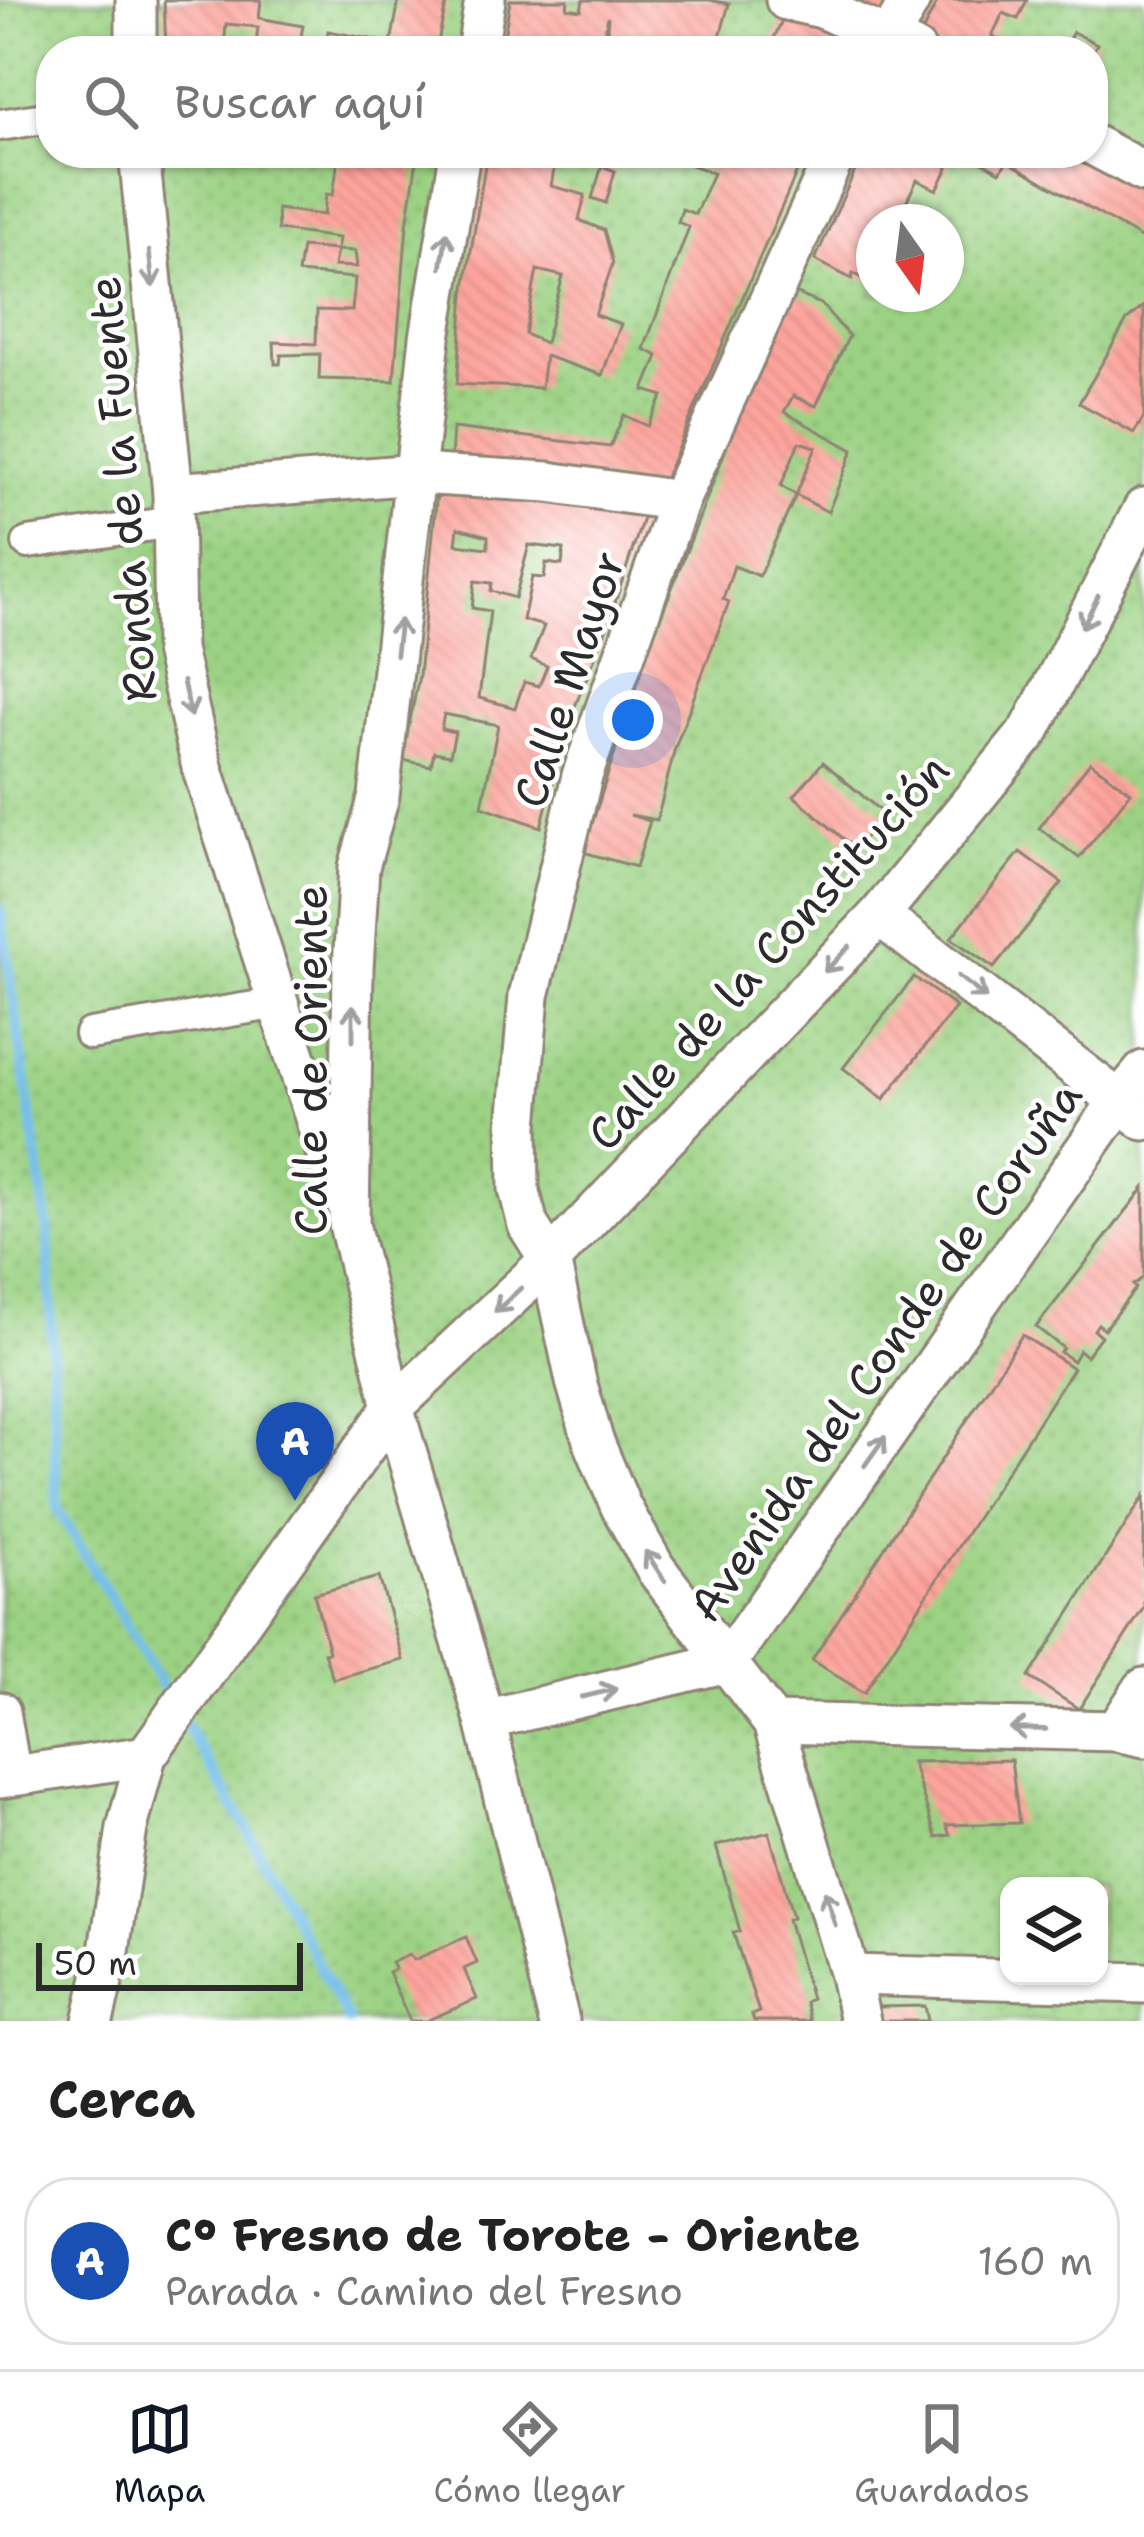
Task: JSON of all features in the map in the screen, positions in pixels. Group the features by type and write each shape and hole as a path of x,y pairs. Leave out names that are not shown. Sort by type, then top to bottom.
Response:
{"street":[{"path":"136,0 136,36"},
{"path":"479,36 485,0"},
{"path":"786,0 822,8 877,36"},
{"path":"899,36 910,0"},
{"path":"0,125 36,119"},
{"path":"1108,153 1144,172"},
{"name":"Ronda de la Fuente","path":"140,168 173,508 175,650 202,766 349,1224"},
{"name":"Calle de Oriente","path":"458,168 430,338 379,796 359,867 349,1224 393,1407 485,1720 560,2021"},
{"name":"Calle Mayor","path":"773,1723 655,1568 621,1507 593,1440 576,1381 550,1260 528,1225 519,1189 518,1126 529,996 581,776 679,501 829,168"},
{"path":"28,543 173,508 417,474 548,482 679,501"},
{"name":"Calle de la Constitución","path":"154,1746 393,1407 550,1260 879,915 1030,730 1144,508"},
{"path":"879,915 1136,1097"},
{"path":"90,1034 280,1003"},
{"name":"Avenida del Conde de Coruña","path":"485,1720 727,1663 1136,1097"},
{"path":"312,1108 352,1102"},
{"path":"860,2021 773,1723 1130,1734 1144,1688"},
{"path":"0,1712 5,1777 154,1746 127,1828 109,1952 93,2021"},
{"path":"850,1976 1144,1983"}],"green space":[{"path":"0,0 1144,0 1144,2021 0,2021"}],"building":[{"path":"164,0 261,0 259,18 303,26 301,36 257,36 258,27 226,24 225,36 165,36"},
{"path":"399,0 447,0 439,36 392,36"},
{"path":"510,0 568,0 567,8 581,10 583,0 729,4 720,36 607,36 608,16 604,36 504,36"},
{"path":"839,0 893,0 884,18"},
{"path":"938,0 1027,0 1018,19 1003,13 992,36 920,36"},
{"path":"785,14 857,35 857,36 775,36"},
{"path":"337,168 416,168 394,381 319,379 320,354 281,355 280,364 275,364 274,342 316,344 317,310 352,311 355,278 298,273 302,247 337,250 339,238 278,230 277,209 324,215 326,194 333,195","holes":["337,250 355,251 357,267 334,266"]},
{"path":"485,168 554,168 551,186 585,195 579,220 604,230 613,263 595,315 621,324 602,375 545,356 541,388 457,384 464,294","holes":["537,270 563,276 545,343 525,334"]},
{"path":"601,168 615,171 606,203 592,198"},
{"path":"700,168 799,168 660,489 451,459 453,428 610,447 624,415 648,426 663,396 644,390 658,356 644,349 689,227 678,222 682,209 695,214 713,173"},
{"path":"856,168 948,168 937,190 917,180 905,204 856,204 856,275 852,279 815,260"},
{"path":"1019,168 1094,168 1144,195 1144,240"},
{"path":"795,293 821,304 849,336 816,406 793,396 784,412 853,450 828,512 796,495 759,576 734,566 723,599 729,602 675,748 657,820 630,815 650,821 636,867 583,852 646,655 748,392","holes":["799,442 816,447 796,495 781,486"]},
{"path":"1144,306 1144,417 1134,433 1079,403 1127,320"},
{"path":"438,482 645,512 606,630 567,726 541,827 482,806 498,725 444,714 441,729 455,732 450,755 434,752 431,766 402,760 419,676","holes":["458,528 488,536 488,548 456,544","529,545 564,549 562,565 546,563 544,578 532,577 523,620 544,626 531,659 547,666 539,686 524,682 515,708 479,698 490,611 472,608 475,581 492,583 491,591 515,598"]},
{"path":"823,762 885,815 855,849 794,796"},
{"path":"1090,762 1131,792 1079,858 1039,828"},
{"path":"1020,852 1062,883 994,968 951,938"},
{"path":"914,977 956,1007 884,1099 843,1068"},
{"path":"1144,1188 1144,1277 1133,1285 1136,1288 1104,1329 1098,1324 1094,1330 1101,1336 1086,1356 1079,1350 1073,1361 1036,1327"},
{"path":"1022,1335 1073,1368 864,1693 812,1660"},
{"path":"1144,1496 1144,1607 1079,1709 1029,1677"},
{"path":"379,1577 403,1660 333,1679 314,1594"},
{"path":"1011,1760 1019,1823 946,1825 950,1835 936,1837 912,1762"},
{"path":"769,1832 811,1999 805,2002 810,2021 754,2021 752,2015 759,2012 733,1932 740,1931 716,1846"},
{"path":"466,1937 477,1963 464,1969 477,1999 426,2021 410,2021 388,1972 395,1969 391,1962 409,1954 414,1960"},
{"path":"925,2006 928,2021 880,2021 878,2007"}],"waterway":[{"path":"0,909 48,1230 57,1508 173,1704"},
{"path":"183,1720 348,2021"}],"place":[{"name":"Cº Fresno de Torote - Oriente","path":"295,1501"}]}
